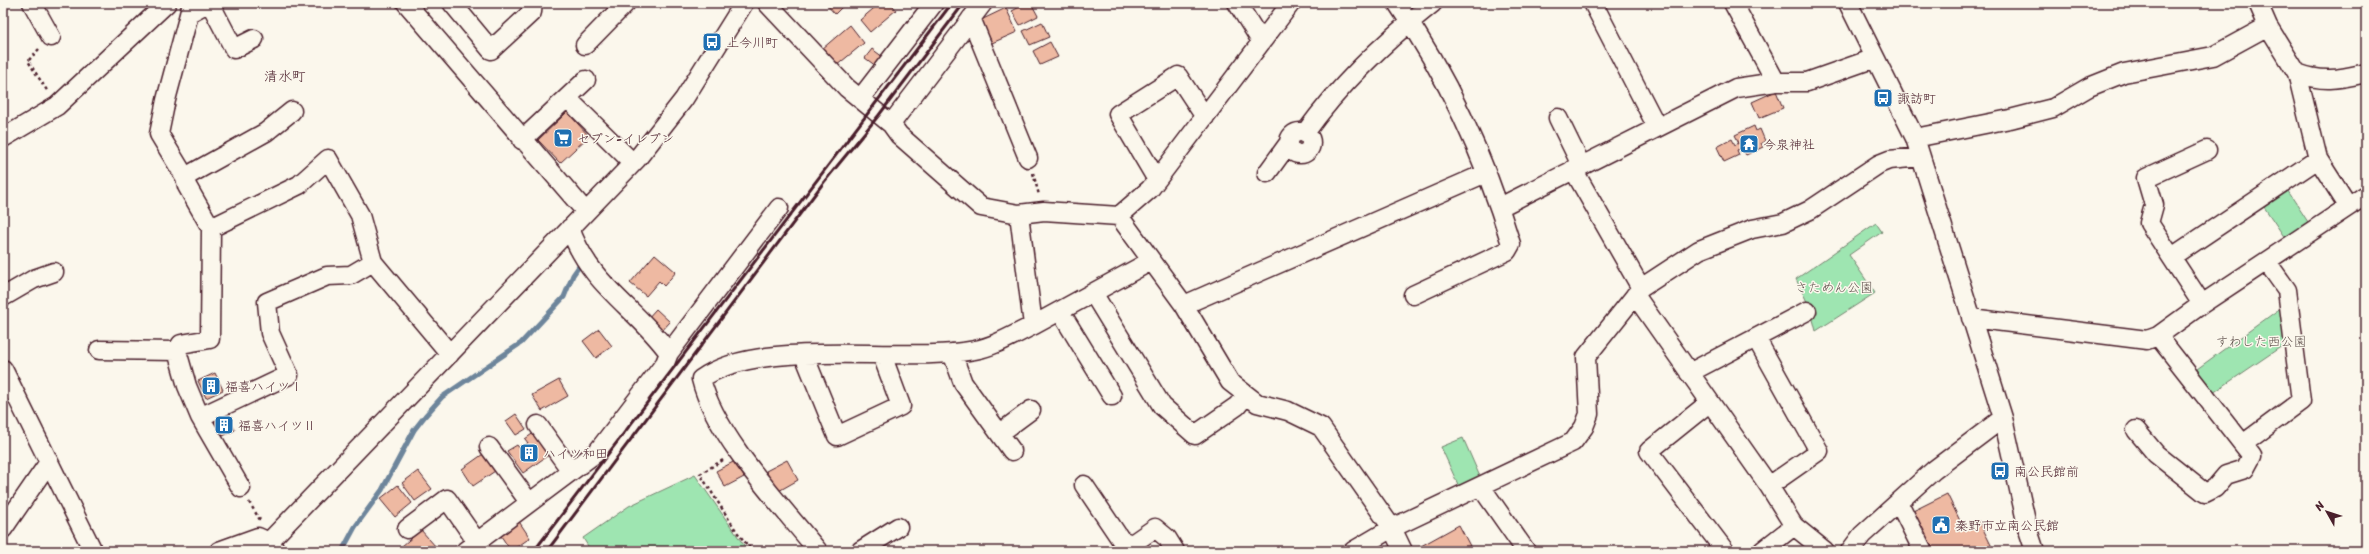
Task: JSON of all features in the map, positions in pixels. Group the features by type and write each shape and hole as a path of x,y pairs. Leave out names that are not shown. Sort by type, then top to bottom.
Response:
{"street":[{"path":"32,3 51,36"},
{"path":"3,138 57,106 167,3"},
{"path":"406,3 522,140 586,212"},
{"path":"452,3 491,50 532,12 533,3"},
{"path":"585,45 626,3"},
{"path":"219,551 258,537 268,548 450,354 633,163 684,99 744,3"},
{"path":"767,3 860,99 891,124 899,135 974,202 990,209 1020,214 1044,211 1119,216 1142,196 1157,180 1291,3"},
{"path":"860,99 934,3"},
{"path":"891,124 983,3"},
{"path":"1237,3 1261,41"},
{"path":"1397,3 1410,21 1451,90 1500,207 1511,244 1507,251 1413,295"},
{"path":"1267,173 1288,144 1293,134 1300,132 1305,133 1348,79 1380,47 1433,3"},
{"path":"1594,3 1657,127"},
{"path":"1733,3 1776,82"},
{"path":"1848,3 1915,138 2002,418 2028,530 2035,551"},
{"path":"2258,3 2268,26 2297,73 2318,160 2348,206"},
{"path":"241,488 200,417 187,386 177,351 181,344 210,339 211,228 187,186 185,177 159,134 166,100 192,8 211,5 234,49 254,39"},
{"path":"971,18 1028,158"},
{"path":"1915,138 2010,119 2053,108 2089,87 2124,73 2213,56 2268,26"},
{"path":"1500,207 1736,88 1776,82 1807,82 1875,58"},
{"path":"2297,73 2314,80 2335,80 2366,73"},
{"path":"1157,180 1118,114 1178,76 1205,117"},
{"path":"522,140 586,80"},
{"path":"566,98 633,163"},
{"path":"185,177 266,132 292,111"},
{"path":"1558,118 1577,167 1638,292 1689,372 1769,486 1794,526 1825,551"},
{"path":"2202,304 2149,223 2154,206 2146,178 2207,150"},
{"path":"1353,551 1392,528 1573,442 1584,427 1589,414 1586,357 1638,292 1699,250 1752,229 1783,223 1810,210 1879,164 1889,160 1921,157"},
{"path":"211,228 299,185 328,159 360,215 372,262 450,354"},
{"path":"2172,256 2318,160"},
{"path":"1184,305 1486,173"},
{"path":"1971,318 2137,340 2147,340 2158,336 2202,304 2366,195"},
{"path":"407,529 447,499 471,546 597,452 665,363 669,353 779,208"},
{"path":"1020,214 1033,325"},
{"path":"1119,216 1184,305 1221,370 1230,382 1257,404 1288,412 1321,427 1392,528 1403,551"},
{"path":"570,228 577,249 606,288 669,353"},
{"path":"818,551 737,451 704,391 701,379 712,371 739,362 804,354 882,355 952,353 977,350 1010,337 1151,261"},
{"path":"200,417 289,375 270,333 267,302 327,276 350,275 372,262"},
{"path":"2243,444 2301,401 2287,290 2267,262"},
{"path":"3,297 34,279 54,272"},
{"path":"1093,293 1162,406 1199,438 1237,406 1246,395"},
{"path":"1060,311 1112,396"},
{"path":"1689,372 1807,312"},
{"path":"2136,430 2156,454 2205,493 2215,488 2226,475 2245,469 2252,456 2158,336"},
{"path":"1756,338 1819,451 1769,486"},
{"path":"99,350 177,351"},
{"path":"952,353 963,383 1012,451"},
{"path":"804,354 837,436 901,406 882,355"},
{"path":"3,369 93,551"},
{"path":"1710,402 1649,451 1724,551"},
{"path":"1000,433 1031,410"},
{"path":"1850,551 1862,535 1934,470 2002,418"},
{"path":"538,426 571,471"},
{"path":"489,447 529,502"},
{"path":"3,529 49,462"},
{"path":"1084,485 1120,540 1132,544 1155,528 1167,538 1176,551"},
{"path":"1486,494 1526,551"},
{"path":"1899,503 1923,551"},
{"path":"1762,551 1794,526"},
{"path":"860,551 898,527"}],"path":[{"path":"51,36 28,61 57,106"},
{"path":"1028,158 1044,211"},
{"path":"737,451 700,474 737,532 752,551"},
{"path":"241,488 264,528 268,548"}],"green space":[{"path":"2286,188 2308,222 2285,238 2262,204"},
{"name":"さためん公園","path":"1876,223 1882,232 1849,255 1875,293 1816,331 1810,308 1796,279"},
{"name":"すわした西公園","path":"2282,307 2285,344 2213,393 2197,369"},
{"path":"1463,438 1481,479 1460,489 1441,447"},
{"path":"695,475 748,551 591,551 583,538 629,506"}],"building":[{"path":"825,3 846,3 835,14"},
{"path":"880,3 891,3 896,10 870,32 860,20"},
{"path":"911,3 920,3 917,7"},
{"path":"1027,3 1031,3 1038,16 1020,25 1012,11"},
{"path":"1006,8 1017,32 992,43 981,20"},
{"path":"1042,22 1049,37 1030,45 1023,31"},
{"path":"850,25 864,43 836,66 822,49"},
{"path":"1050,42 1058,57 1040,65 1033,51"},
{"path":"872,49 883,57 876,66 865,58"},
{"path":"1776,91 1783,108 1759,118 1752,102"},
{"name":"セブン-イレブン","path":"567,112 589,136 560,163 538,140"},
{"name":"今泉神社","path":"1754,126 1756,131 1760,129 1765,141 1761,143 1763,147 1746,155 1742,148 1737,150 1739,155 1724,162 1717,147 1732,139 1735,145 1739,143 1735,135"},
{"path":"655,254 676,272 664,286 659,281 646,296 630,283"},
{"path":"656,309 670,322 660,333 646,320"},
{"path":"599,329 612,346 596,358 583,341"},
{"name":"福喜ハイツⅠ","path":"215,373 223,390 206,398 198,381"},
{"path":"559,380 568,396 542,411 532,395"},
{"name":"福喜ハイツⅡ","path":"226,413 235,430 223,436 214,419"},
{"path":"516,414 526,429 516,435 506,421"},
{"name":"ハイツ和田","path":"535,432 550,454 523,473 507,451 517,445 520,449 528,443 525,439"},
{"path":"486,452 498,469 473,486 462,469"},
{"path":"787,460 798,480 777,492 766,471"},
{"path":"735,461 744,477 725,487 716,471"},
{"path":"418,471 432,489 415,501 402,483"},
{"path":"398,485 412,503 395,517 380,499"},
{"name":"秦野市立南公民館","path":"1947,494 1964,529 1979,521 1994,551 1933,551 1913,511"},
{"path":"518,520 530,538 511,551 499,533"},
{"path":"1459,525 1470,546 1462,551 1412,551"},
{"path":"421,530 436,547 431,551 396,551"}],"waterway":[{"path":"342,551 355,527 382,490 414,430 425,416 442,397 521,343 564,297 573,275 580,265"}],"railway":[{"path":"534,551 952,3"},
{"path":"547,551 824,182 879,115 964,3"}],"place":[{"name":"上今川町","path":"712,42"},
{"name":"諏訪町","path":"1883,98"},
{"name":"セブン-イレブン","path":"563,138"},
{"name":"今泉神社","path":"1749,144"},
{"name":"福喜ハイツⅠ","path":"211,386"},
{"name":"福喜ハイツⅡ","path":"224,425"},
{"name":"ハイツ和田","path":"529,453"},
{"name":"南公民館前","path":"2000,471"},
{"name":"秦野市立南公民館","path":"1941,525"}],"district":[{"name":"清水町","path":"285,76"}]}
